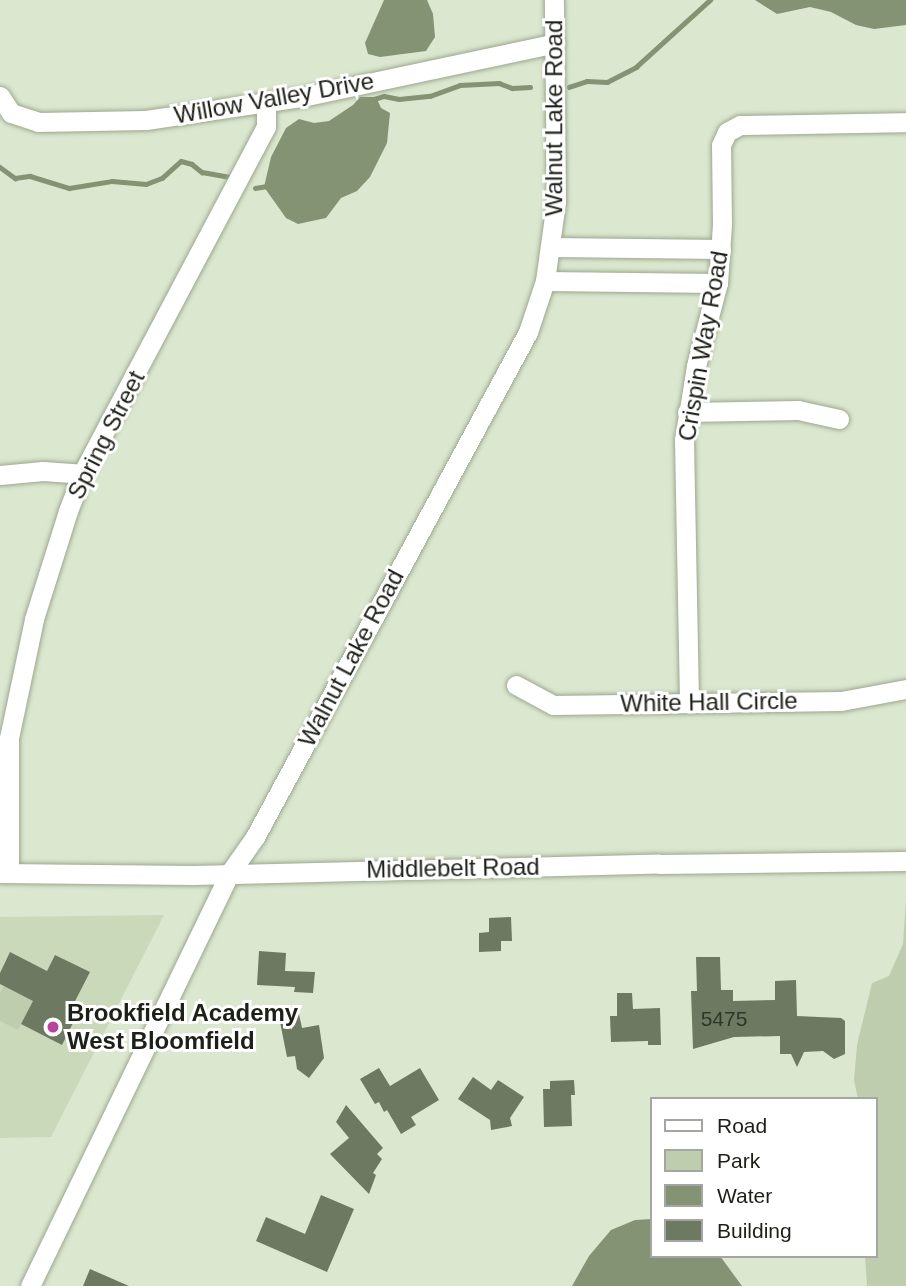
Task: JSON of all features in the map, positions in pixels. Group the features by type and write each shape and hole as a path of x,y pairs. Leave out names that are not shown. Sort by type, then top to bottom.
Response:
{"street":[{"name":"Walnut Lake Road","path":"30,1286 229,874 255,837 528,332 545,281 552,247 556,202 554,0"},
{"name":"Willow Valley Drive","path":"0,96 11,113 38,122 146,120 266,103 555,43"},
{"name":"Spring Street","path":"5,873 9,738 34,619 82,474 266,127 266,103"},
{"name":"Crispin Way Road","path":"689,701 684,440 687,412 718,283 721,249 721,145 733,127 906,122"},
{"path":"552,247 721,249"},
{"path":"545,281 718,283"},
{"path":"687,412 798,410 839,419"},
{"path":"0,475 44,471 82,474"},
{"name":"White Hall Circle","path":"516,685 553,705 689,701 841,701 906,690"},
{"name":"Middlebelt Road","path":"5,873 229,874 436,868 906,862"}],"shaded area":[{"name":"Brookfield Academy West Bloomfield","path":"164,915 51,1137 0,1138 0,917"}],"green space":[{"path":"906,900 906,1286 867,1286 865,1258 878,1258 878,1097 858,1097 854,1080 857,1045 872,983 889,976 903,944"},
{"path":"4,986 33,1001 18,1030 0,1021 0,993"}],"water":[{"path":"384,0 427,0 433,14 435,37 426,51 380,57 368,54 365,43"},
{"path":"755,0 906,0 906,25 874,29 810,7 777,14"},
{"path":"360,97 376,97 381,108 390,113 387,143 370,177 357,191 341,198 326,218 298,224 286,218 264,187 271,157 286,128 299,119 314,123 329,121"},
{"path":"650,1219 650,1258 721,1258 742,1286 572,1286 589,1256 611,1230 635,1220"}],"building":[{"path":"511,917 512,941 501,941 501,951 479,952 479,933 489,932 489,918"},
{"path":"259,951 286,953 285,971 315,972 313,993 294,992 295,987 257,985"},
{"path":"10,952 47,971 55,955 90,972 72,1007 79,1011 62,1045 21,1024 33,1001 0,984 0,973"},
{"path":"696,957 720,957 721,990 733,990 733,1001 775,1000 775,981 796,980 797,1016 841,1018 845,1021 845,1054 834,1059 823,1051 804,1052 797,1067 791,1054 780,1054 780,1036 734,1037 693,1049 691,991 697,991"},
{"path":"617,993 632,993 633,1009 660,1008 661,1045 648,1045 648,1041 611,1042 610,1016 617,1016"},
{"path":"299,1014 302,1028 319,1025 324,1058 309,1078 297,1069 295,1056 287,1057 279,1017"},
{"path":"379,1068 390,1086 420,1068 439,1100 411,1117 416,1125 401,1134 387,1110 384,1112 379,1102 375,1104 360,1079"},
{"path":"473,1077 491,1090 498,1080 524,1097 510,1118 512,1126 491,1130 490,1120 458,1099"},
{"path":"574,1080 575,1095 571,1095 572,1126 544,1127 543,1089 550,1089 550,1081"},
{"path":"346,1105 383,1148 377,1154 382,1159 373,1173 376,1175 369,1194 330,1154 349,1138 336,1122"},
{"path":"321,1195 354,1209 327,1272 256,1241 266,1217 305,1234"},
{"path":"90,1269 129,1286 83,1286"}],"waterway":[{"path":"569,87 587,81 607,82 636,67 710,0"},
{"path":"374,99 384,96 399,99 430,96 460,85 499,83 512,88 530,87"},
{"path":"0,167 15,178 30,176 69,188 112,181 146,184 162,178 181,161 192,164 202,172 230,177"},
{"path":"255,188 267,186"}],"place":[{"name":"Brookfield Academy West Bloomfield","path":"53,1027"}]}
